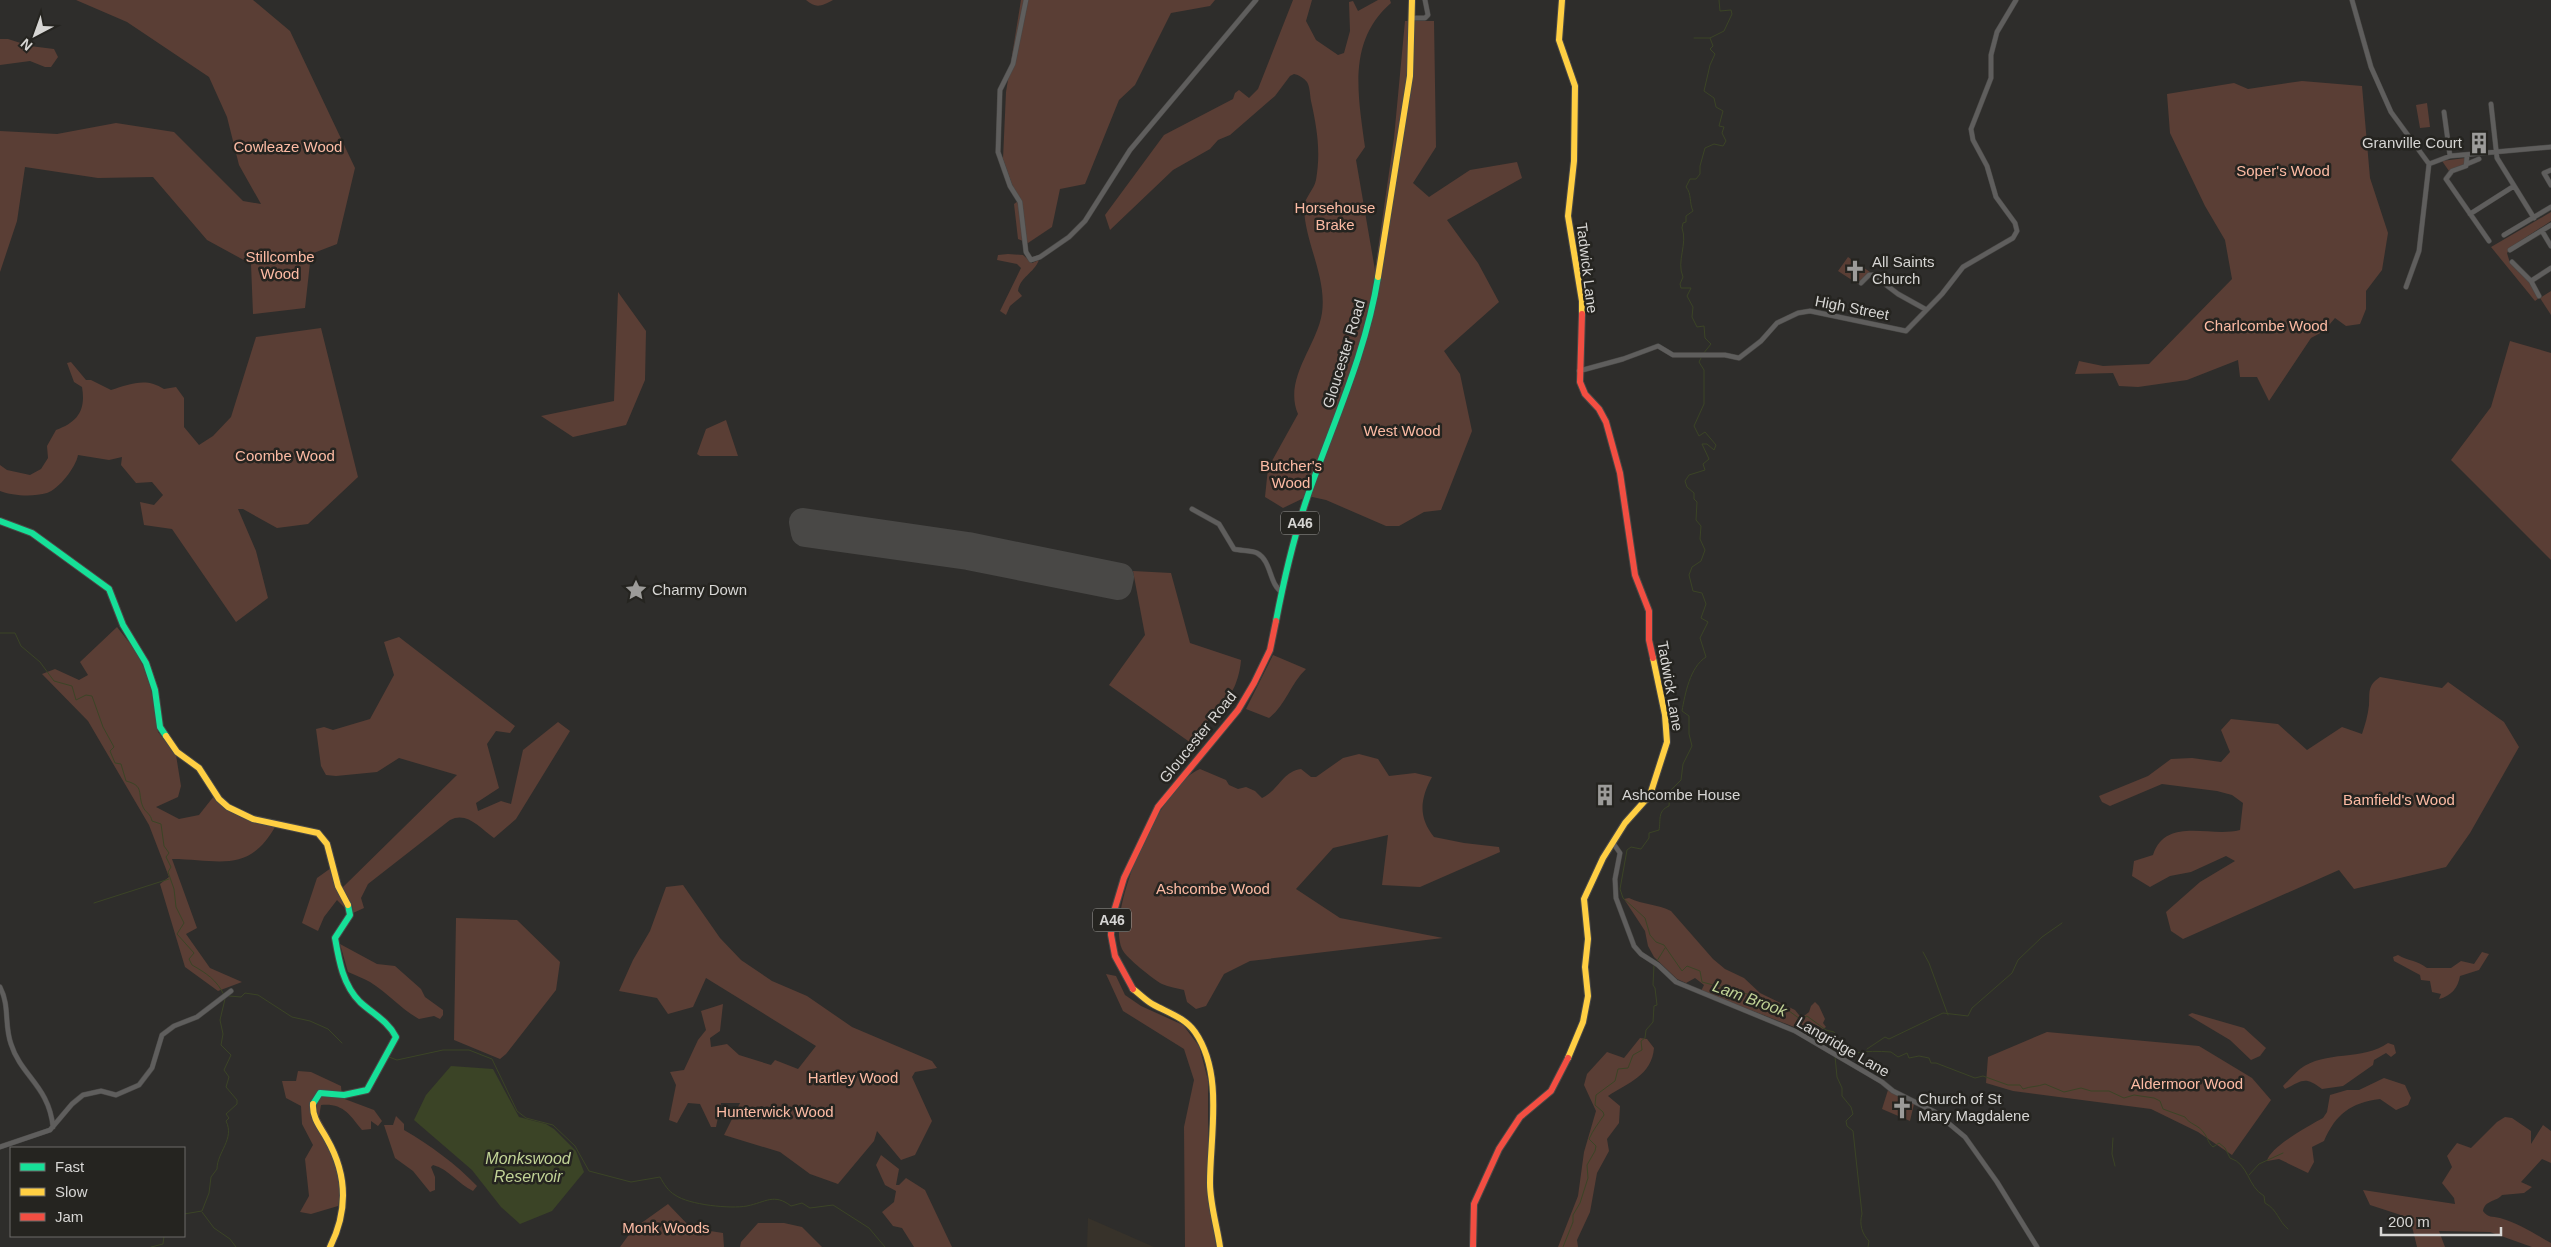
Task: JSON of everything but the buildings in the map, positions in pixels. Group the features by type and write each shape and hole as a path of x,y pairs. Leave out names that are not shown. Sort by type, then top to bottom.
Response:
{"main road":[{"name":"Gloucester Road","path":"1220,1247 1210,1185 1213,1105 1210,1072 1204,1049 1196,1032 1185,1021 1147,1001 1130,987 1115,956 1112,918 1124,878 1158,807 1180,778 1228,723 1254,684 1270,650 1282,592 1308,496 1354,377 1375,297 1410,76 1412,0"},
{"name":"Tadwick Lane","path":"1473,1247 1474,1204 1499,1150 1520,1117 1543,1100 1551,1090 1565,1066 1582,1022 1588,996 1585,967 1588,939 1584,899 1603,858 1624,823 1650,795 1664,752 1667,731 1648,640 1649,611 1634,575 1620,473 1612,450 1609,428 1599,409 1582,390 1579,371 1582,301 1568,216 1574,161 1574,86 1559,40 1562,0"},
{"path":"0,521 36,535 109,589 119,610 123,625 141,654 152,678 160,727 177,752 204,774 224,803 253,819 313,830 323,837 330,853 338,886 351,911 350,918 336,932 335,938 343,975 354,994 389,1027 396,1037 367,1090 344,1095 320,1093 313,1102 313,1116 340,1164 345,1186 339,1230 330,1247"}],"street":[{"path":"1026,0 1013,64 1000,90 998,152 1010,186 1020,202 1026,252 1031,260 1054,247 1080,227 1130,150 1148,131 1256,0"},
{"path":"1412,18 1425,18 1428,15 1425,0"},
{"path":"1861,283 1869,275 1873,275 1898,294 1925,310 1963,267 2013,238 2018,231 2015,223 1996,197 1987,166 1973,140 1971,129 1991,78 1991,55 1997,32 2016,0"},
{"path":"2352,0 2371,67 2391,112 2429,164 2419,251 2406,287"},
{"path":"2491,104 2497,158 2534,218"},
{"path":"2444,112 2450,156"},
{"path":"2429,164 2450,156 2467,156 2551,146"},
{"path":"2467,156 2467,164"},
{"path":"2479,159 2449,173 2446,179 2489,241"},
{"path":"2551,170 2544,173 2551,185"},
{"path":"2470,214 2514,186"},
{"path":"2504,236 2551,207"},
{"path":"2510,250 2551,225"},
{"path":"2542,231 2551,246"},
{"path":"2512,262 2531,281 2539,296"},
{"path":"2531,281 2551,268"},
{"name":"High Street","path":"1579,371 1623,360 1658,346 1673,355 1725,355 1742,357 1766,337 1773,326 1798,313 1810,311 1906,331 1925,310"},
{"path":"1192,510 1219,524 1234,549 1256,552 1260,555 1272,573 1276,587 1282,592"},
{"name":"Langridge Lane","path":"1613,844 1620,852 1615,879 1616,898 1634,946 1641,954 1658,965 1676,982 1795,1031 1882,1082 1893,1091 1936,1112 1969,1141 2037,1247"},
{"path":"0,987 8,1010 10,1043 15,1054 41,1089 49,1108 53,1127"},
{"path":"0,1147 37,1135 53,1127 66,1109 83,1095 101,1091 116,1095 139,1085 152,1068 162,1035 174,1026 197,1017 231,991"}],"shaded area":[{"path":"1088,1218 1154,1247 1087,1247"}],"green space":[{"path":"76,0 253,0 290,31 355,168 337,244 311,254 305,308 253,314 251,264 207,240 153,177 98,178 25,167 17,221 0,272 0,131 57,134 116,123 174,132 243,201 261,204 239,165 227,117 209,77 127,22"},
{"path":"806,0 833,0 816,6"},
{"path":"1021,0 1215,0 1210,6 1171,13 1135,85 1119,100 1085,184 1060,189 1052,227 1028,243 1018,239 1014,204 1018,201 1003,159 1006,92"},
{"path":"1293,0 1312,0 1306,21 1316,40 1338,55 1344,53 1350,31 1349,2 1353,1 1358,11 1378,0 1390,0 1391,3 1377,18 1367,34 1359,70 1360,108 1365,147 1356,160 1375,270 1394,138 1405,21 1434,21 1436,147 1413,183 1429,197 1470,170 1517,162 1522,178 1447,220 1478,263 1499,302 1444,351 1460,374 1472,431 1441,510 1424,512 1399,526 1386,526 1326,500 1308,496 1283,508 1265,497 1268,468 1298,414 1295,388 1298,375 1314,338 1322,313 1323,300 1319,273 1305,221 1304,208 1316,180 1318,160 1317,130 1306,81 1296,74 1290,76 1275,96 1230,135 1218,140 1210,149 1173,170 1110,230 1105,215 1164,135 1233,99 1235,93 1239,90 1249,98 1258,89"},
{"path":"0,39 54,49 58,57 51,67 45,67 30,61 0,65"},
{"name":"Soper's Wood","path":"2302,81 2362,86 2370,178 2388,233 2382,270 2366,291 2366,309 2360,324 2346,326 2335,318 2324,331 2311,338 2269,401 2257,377 2240,377 2238,360 2187,380 2138,387 2119,386 2113,373 2075,374 2079,361 2103,366 2149,364 2232,279 2225,240 2205,206 2170,133 2167,94 2234,83 2248,89"},
{"path":"2427,103 2430,127 2420,128 2416,105"},
{"path":"2465,158 2465,164 2449,171 2442,161"},
{"path":"2551,212 2551,221 2514,245 2507,253 2510,263 2530,283 2539,298 2535,301 2491,247"},
{"path":"998,255 1023,255 1032,263 1039,260 1021,282 1018,291 1022,296 1010,306 1006,315 1000,311 1021,268 1017,264 997,260"},
{"path":"1848,257 1870,272 1858,284 1838,271"},
{"path":"2551,291 2551,315 2540,298"},
{"path":"618,292 646,331 645,380 626,425 573,437 541,416 614,401"},
{"name":"Coombe Wood","path":"321,328 358,477 308,524 277,528 243,509 238,509 256,551 268,598 236,622 172,529 144,525 140,502 154,505 163,495 152,482 136,483 121,465 122,457 109,460 78,455 77,460 66,477 57,487 47,493 23,495 0,491 0,465 7,470 30,475 41,469 48,458 47,446 56,430 70,423 79,414 83,402 82,387 74,382 67,363 71,362 86,380 91,380 111,390 144,382 164,389 176,387 184,398 184,427 199,445 213,436 231,417 256,337"},
{"path":"2510,341 2551,353 2551,560 2451,460 2491,407"},
{"path":"726,420 738,456 700,456 697,454 706,429"},
{"path":"1133,571 1171,573 1190,643 1241,660 1238,678 1233,690 1191,743 1109,685 1145,635"},
{"path":"117,627 135,650 144,668 151,689 158,732 176,755 181,786 178,797 156,807 179,819 199,815 214,796 234,813 276,825 266,841 255,851 243,858 231,861 172,859 197,928 186,934 210,968 242,982 218,991 185,967 160,884 169,877 149,825 88,721 42,674 55,669 79,680 88,675 80,662"},
{"path":"399,637 515,726 510,733 496,731 487,744 499,788 476,803 478,811 501,801 511,804 523,750 558,722 570,731 516,819 494,838 468,819 456,818 450,820 368,884 361,898 364,908 353,913 352,904 341,889 457,775 399,758 377,772 336,776 326,775 321,766 316,729 324,727 333,730 370,719 394,675 384,642"},
{"path":"1273,655 1306,669 1275,713 1269,718 1246,709"},
{"name":"Bamfield's Wood","path":"2380,677 2442,688 2448,682 2504,722 2519,747 2470,833 2446,867 2354,889 2339,870 2183,939 2171,931 2166,912 2200,882 2235,861 2226,856 2191,872 2170,876 2150,887 2132,876 2134,861 2153,855 2159,843 2168,836 2178,832 2228,832 2240,830 2243,803 2232,795 2217,791 2162,784 2110,806 2102,802 2099,796 2148,776 2171,759 2192,758 2221,762 2230,752 2221,730 2231,719 2278,724 2307,750 2342,727 2362,734 2368,712 2370,690 2373,683"},
{"name":"Ashcombe Wood","path":"1359,754 1378,759 1389,776 1415,773 1432,777 1423,800 1423,815 1434,837 1499,847 1500,852 1420,887 1382,885 1388,835 1333,848 1296,889 1340,918 1443,938 1250,961 1224,974 1206,1006 1196,1009 1187,1002 1184,990 1158,981 1124,953 1119,931 1122,907 1129,879 1140,850 1154,823 1169,798 1185,779 1200,769 1226,780 1229,785 1238,789 1246,787 1255,791 1262,798 1273,791 1285,777 1295,771 1301,769 1311,777 1316,777 1343,758"},
{"path":"331,868 348,906 346,909 337,900 324,917 318,931 302,923 317,878"},
{"name":"Hartley Wood","path":"683,885 720,938 741,960 772,981 807,996 852,1027 932,1061 937,1068 915,1072 912,1077 932,1121 915,1155 901,1160 877,1131 874,1141 838,1184 810,1174 780,1152 724,1135 740,1103 721,1103 716,1127 711,1127 700,1104 688,1103 677,1123 669,1120 676,1085 670,1072 684,1070 698,1040 706,1030 701,1011 723,1004 720,1031 710,1038 711,1047 727,1044 739,1055 771,1065 775,1060 798,1069 816,1046 706,978 693,1007 668,1014 657,998 619,991 633,960 650,931 666,887"},
{"path":"1629,898 1671,911 1713,959 1725,969 1744,978 1760,993 1795,1010 1799,1015 1804,1016 1809,1012 1815,1002 1825,1019 1823,1023 1826,1027 1823,1029 1812,1023 1807,1026 1807,1034 1797,1028 1701,991 1704,985 1695,978 1686,983 1677,979 1654,957 1648,946 1645,931 1624,899"},
{"path":"456,918 517,920 560,962 556,990 506,1054 500,1059 454,1040"},
{"path":"340,944 377,964 395,966 421,989 425,997 443,1010 443,1015 440,1019 434,1016 419,1019 370,982 348,972"},
{"path":"2482,952 2489,954 2479,970 2460,976 2458,984 2453,991 2439,999 2441,994 2432,992 2430,981 2421,980 2420,975 2394,961 2393,957 2398,955 2420,963 2427,968 2451,968 2461,961 2474,964"},
{"path":"1106,974 1116,976 1125,995 1141,1006 1183,1025 1199,1046 1208,1080 1208,1181 1216,1247 1185,1247 1184,1127 1194,1080 1184,1049 1123,1011"},
{"path":"2192,1013 2244,1028 2266,1048 2260,1056 2251,1060 2230,1040 2188,1015"},
{"name":"Aldermoor Wood","path":"2047,1032 2199,1046 2252,1078 2271,1100 2232,1155 2198,1132 2151,1109 2013,1091 1986,1083 1988,1057"},
{"path":"1640,1038 1647,1039 1654,1048 1652,1057 1644,1072 1608,1096 1620,1106 1619,1123 1607,1139 1609,1151 1597,1173 1590,1212 1577,1240 1578,1247 1558,1247 1578,1196 1584,1152 1596,1111 1584,1085 1587,1074 1607,1052 1624,1058"},
{"path":"2388,1043 2394,1045 2396,1053 2391,1057 2386,1053 2374,1060 2373,1065 2343,1086 2322,1089 2312,1082 2304,1081 2285,1089 2283,1086 2300,1069 2310,1063 2321,1059 2367,1052 2378,1049"},
{"path":"298,1071 311,1072 341,1086 342,1098 374,1110 382,1121 378,1126 371,1121 371,1129 362,1130 345,1111 335,1106 321,1105 319,1117 330,1136 330,1149 338,1166 342,1188 338,1206 311,1214 300,1212 309,1196 305,1159 313,1145 302,1124 301,1106 286,1098 282,1081 296,1081"},
{"path":"2384,1078 2405,1085 2411,1098 2408,1105 2396,1110 2380,1099 2360,1103 2345,1111 2334,1124 2324,1141 2312,1147 2314,1162 2308,1173 2279,1159 2267,1161 2275,1149 2300,1131 2323,1118 2327,1112 2330,1095 2347,1090 2359,1090"},
{"path":"1888,1090 1914,1104 1910,1121 1882,1109"},
{"path":"396,1116 404,1124 404,1130 442,1155 469,1178 477,1186 473,1191 444,1170 433,1165 431,1167 435,1177 435,1190 430,1192 413,1171 395,1158 384,1125 393,1125"},
{"path":"2505,1117 2512,1118 2531,1131 2531,1144 2543,1125 2551,1131 2551,1163 2542,1159 2521,1182 2532,1187 2524,1193 2502,1195 2488,1203 2483,1211 2488,1216 2507,1220 2526,1229 2551,1243 2551,1247 2532,1247 2490,1232 2439,1231 2445,1247 2417,1247 2410,1218 2370,1205 2363,1190 2455,1204 2454,1198 2442,1183 2452,1167 2447,1156 2457,1143 2471,1148 2497,1122"},
{"path":"881,1155 899,1169 896,1185 899,1185 906,1178 925,1190 952,1247 914,1247 902,1228 893,1226 882,1212 894,1202 896,1191 885,1185 876,1165"},
{"name":"Monk Woods","path":"668,1204 691,1228 723,1233 724,1247 620,1247 633,1229"},
{"name":"Monk Woods","path":"758,1223 784,1223 802,1227 822,1247 740,1247 741,1242"}],"water":[{"name":"Monkswood Reservoir","path":"451,1066 493,1069 519,1117 546,1124 554,1129 576,1151 584,1172 552,1211 520,1224 501,1207 472,1170 414,1120 426,1095"}],"waterway":[{"name":"Lam Brook","path":"1703,354 1711,344 1705,338 1704,326 1697,327 1692,317 1693,307 1687,296 1691,288 1681,288 1680,284 1683,277 1681,271 1684,240 1682,228 1683,223 1686,222 1686,216 1693,211 1686,187 1690,179 1696,179 1700,174 1700,166 1705,148 1714,144 1723,146 1726,141 1722,133 1724,127 1719,126 1723,111 1716,107 1714,98 1704,91 1710,65 1715,54 1710,49 1713,46 1710,38 1724,31 1732,14 1731,10 1720,11 1719,0"},
{"path":"1694,38 1710,38"},
{"name":"Lam Brook","path":"1701,358 1699,362 1704,370 1704,404 1694,426 1699,436 1705,432 1716,445 1714,450 1707,444 1702,444 1709,459 1703,464 1705,470 1689,475 1685,481 1687,487 1694,493 1694,499 1697,502 1696,520 1701,526 1700,539 1705,550 1701,561 1692,567 1689,575 1693,591 1702,593 1706,604 1701,618 1708,622 1700,638 1706,657 1700,661 1692,674 1683,704 1682,711 1689,716 1689,734 1692,746 1683,764 1681,780 1670,791 1669,806 1661,813 1659,830 1649,833 1649,838 1641,849 1631,847 1627,850 1620,889 1623,898 1645,918 1650,935 1656,942 1664,945 1682,971 1687,966 1700,971 1702,982 1751,995 1755,1002 1767,1002 1778,1010 1785,1008 1800,1019 1807,1016 1826,1030 1834,1032 1841,1043 1855,1053 1891,1052 1898,1057 1907,1053 1909,1058 1919,1056 1929,1058 1931,1063 1936,1063 1975,1078 1983,1076 2008,1085 2020,1085 2023,1089 2045,1084 2064,1092 2081,1088 2091,1091 2109,1091 2124,1098 2134,1095 2154,1098 2160,1101 2163,1109 2185,1117 2199,1128 2213,1147 2219,1143 2225,1148 2230,1158 2245,1170 2254,1187 2264,1196 2265,1203 2273,1209 2288,1229"},
{"path":"0,633 15,633 21,646 40,662 54,681 72,686 76,700 86,695 92,696 103,727 114,747 110,751 115,763 121,764 126,781 136,785 138,788 143,807 152,821 161,824 164,846 169,853 166,857 171,867 168,872 174,889 176,907 184,923 177,934 194,953 189,959 192,965 211,977 224,995"},
{"path":"94,903 169,879"},
{"path":"1867,1049 1885,1037 1889,1039 1943,1013 1968,1016 1972,1008 2012,973 2018,960 2042,937 2062,923"},
{"path":"1657,961 1665,948"},
{"path":"1923,952 1929,963 1948,1015"},
{"path":"1563,1247 1588,1178 1587,1165 1595,1151 1596,1146 1589,1139 1604,1115 1595,1105 1596,1095 1615,1081 1618,1069 1628,1068 1633,1055 1642,1050 1641,1041 1645,1038 1646,1030 1653,1022 1654,1006 1657,1005 1653,985 1654,965"},
{"path":"229,996 241,997 245,993 258,995 292,1017 310,1021 328,1029 342,1043"},
{"path":"185,1214 202,1211 209,1193 211,1177 217,1169 227,1140 228,1128 226,1121 229,1118 226,1114 237,1104 237,1100 226,1087 229,1077 224,1070 231,1055 221,1045 223,1034 220,1020 225,999"},
{"path":"1829,1032 1833,1050"},
{"path":"389,1057 397,1060 443,1050 469,1050 492,1059 517,1111 526,1118 553,1125 575,1146 589,1171 631,1182 660,1177 668,1189 675,1195 690,1201 710,1205 740,1207 775,1199 791,1206 802,1203 810,1208 833,1205 869,1228 885,1247"},
{"path":"1835,1056 1837,1077 1842,1088 1842,1096 1851,1107 1853,1114 1846,1121 1847,1126 1853,1131 1862,1214 1861,1225 1869,1241 1868,1247"},
{"path":"2113,1138 2112,1154 2115,1166"},
{"path":"2249,1175 2259,1164 2283,1153"},
{"path":"202,1212 214,1228 230,1239 236,1247"},
{"path":"151,1247 163,1244 164,1237"}],"runway":[{"path":"803,522 968,546 1120,577 1118,586 968,556 805,533 803,522"}],"traffic: fast":[{"path":"1276,621 1298,526 1366,333 1378,277"},
{"path":"0,521 32,533 109,589 123,625 146,663 155,690 160,727 166,736"},
{"path":"313,1104 320,1093 344,1095 367,1090 396,1037 385,1022 354,995 343,972 335,938 350,915 348,905"}],"traffic: slow":[{"path":"1378,277 1410,76 1412,0"},
{"path":"1562,0 1559,40 1575,86 1574,161 1568,216 1582,301 1582,314"},
{"path":"1568,1058 1583,1022 1588,996 1585,967 1588,939 1584,899 1603,858 1625,823 1650,795 1667,742 1665,715 1653,658"},
{"path":"166,736 177,752 199,768 219,799 228,807 253,819 318,833 327,844 338,886 348,905"},
{"path":"1133,989 1151,1003 1176,1016 1191,1027 1204,1049 1210,1067 1213,1105 1210,1191 1220,1247"},
{"path":"313,1104 315,1118 334,1152 343,1193 340,1220 330,1247"}],"traffic: jam":[{"path":"1582,314 1580,382 1585,394 1599,409 1606,422 1620,473 1635,575 1649,611 1649,640 1653,658"},
{"path":"1133,989 1115,956 1111,935 1112,918 1124,878 1158,807 1238,710 1254,683 1270,650 1276,621"},
{"path":"1473,1247 1474,1204 1499,1149 1520,1117 1551,1091 1568,1058"}],"place":[{"name":"Granville Court","path":"2479,143"},
{"name":"All Saints Church","path":"1855,271"},
{"name":"Charmy Down","path":"636,590"},
{"name":"Ashcombe House","path":"1605,795"},
{"name":"Church of St Mary Magdalene","path":"1902,1108"}],"park label":[{"name":"Cowleaze Wood","path":"288,147"},
{"name":"Horsehouse Brake","path":"1335,216"},
{"name":"Stillcombe Wood","path":"280,266"},
{"name":"Charlcombe Wood","path":"2266,326"},
{"name":"West Wood","path":"1402,431"},
{"name":"Butcher's Wood","path":"1291,474"},
{"name":"Hunterwick Wood","path":"775,1112"}]}
